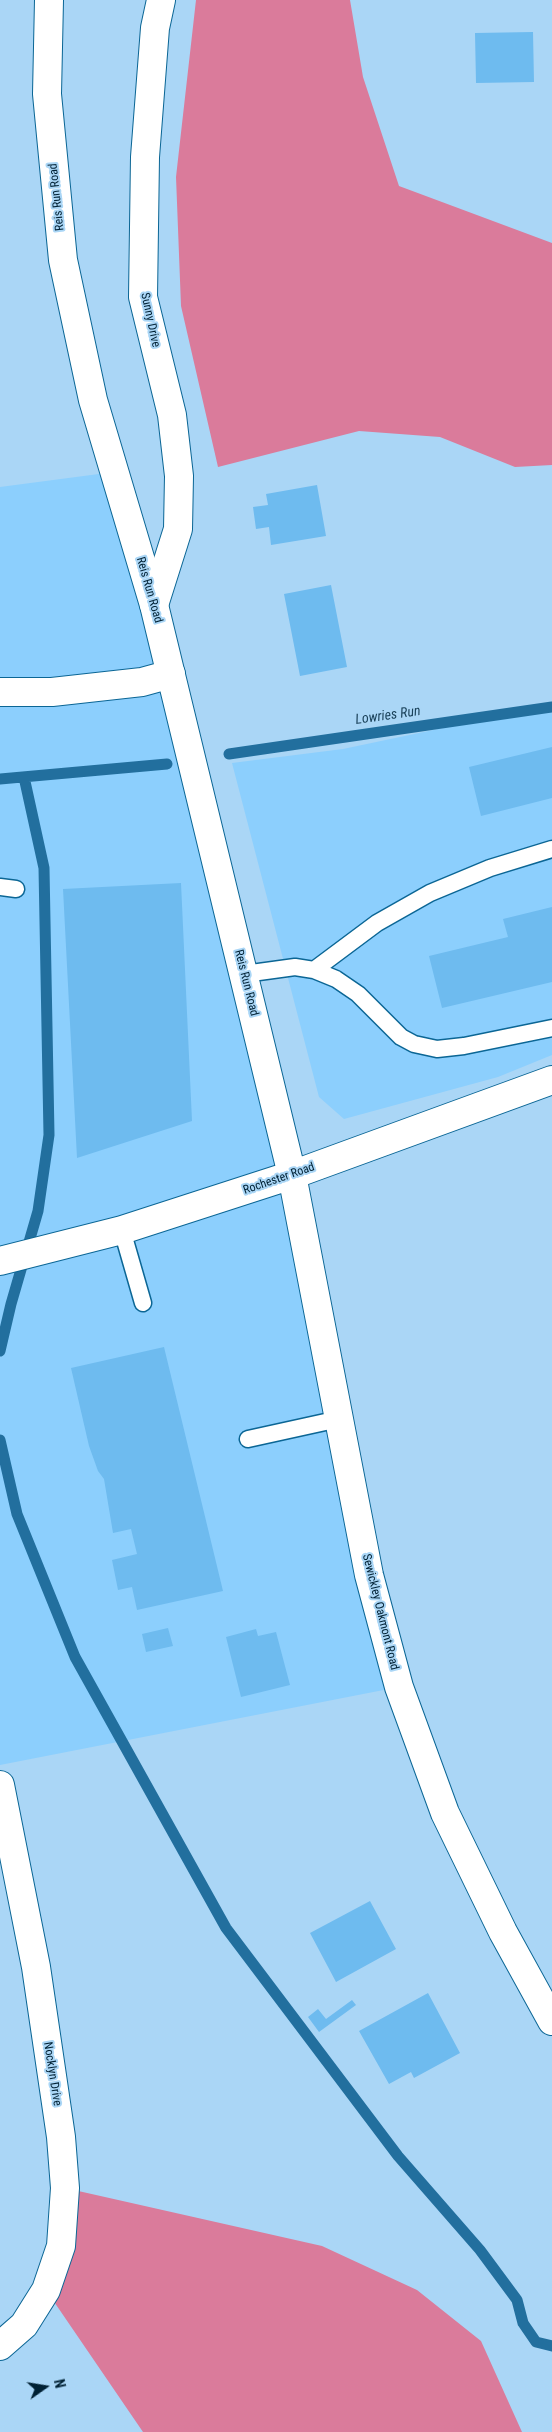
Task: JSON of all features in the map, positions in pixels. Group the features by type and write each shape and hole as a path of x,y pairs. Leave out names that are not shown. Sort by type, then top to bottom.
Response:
{"street":[{"name":"Reis Run Road","path":"49,0 47,94 63,260 93,400 154,605 292,1175"},
{"name":"Sunny Drive","path":"154,605 178,529 179,476 172,415 143,297 146,157 155,28 161,0"},
{"path":"0,692 52,692 142,682 171,674"},
{"name":"Rochester Road","path":"6,1260 122,1230 292,1175 552,1080"},
{"name":"Sewickley Oakmont Road","path":"292,1175 369,1575 400,1687 445,1813 503,1932 552,2021"},
{"name":"Nocklyn Drive","path":"0,1785 36,1967 61,2137 65,2188 61,2246 46,2290 24,2326 0,2346"}],"lane":[{"path":"314,970 377,923 430,893 490,868 552,849"},
{"path":"244,974 295,967 314,970 336,979 358,994 401,1037 414,1044 437,1049 552,1028"},
{"path":"122,1230 143,1303"},
{"path":"248,1439 339,1419"}],"shaded area":[{"path":"196,0 350,0 363,77 399,186 552,243 552,465 515,467 440,437 359,431 218,467 181,306 176,177"},
{"path":"114,472 399,1687 0,1765 0,487"},
{"path":"552,705 552,1055 498,1077 344,1119 319,1097 232,763 343,749"},
{"path":"65,2188 322,2246 417,2290 481,2341 522,2432 143,2432 46,2290"}],"building":[{"path":"533,32 534,82 476,83 475,33"},
{"path":"317,485 326,536 271,545 269,527 256,529 253,507 268,505 266,494"},
{"path":"331,585 347,667 300,676 284,594"},
{"path":"552,747 552,798 481,816 469,767"},
{"path":"181,883 192,1121 77,1158 63,889"},
{"path":"552,907 552,982 442,1008 429,956 508,937 503,919"},
{"path":"164,1347 223,1591 137,1610 132,1587 118,1590 112,1560 137,1554 131,1529 113,1533 104,1479 98,1471 89,1446 71,1368"},
{"path":"168,1628 173,1646 146,1652 142,1634"},
{"path":"256,1629 258,1636 276,1632 290,1685 241,1697 226,1637"},
{"path":"370,1901 396,1949 336,1982 310,1933"},
{"path":"428,1993 460,2053 414,2078 411,2072 389,2084 359,2031"},
{"path":"352,2000 356,2005 319,2032 308,2017 318,2009 326,2019"}],"waterway":[{"name":"Lowries Run","path":"229,754 552,707"},
{"name":"Lowries Run","path":"0,779 167,764"},
{"path":"0,1351 11,1304 38,1211 49,1135 44,868 24,777"},
{"path":"0,1440 17,1514 75,1657 226,1928 398,2156 480,2250 517,2300 523,2323 536,2342 552,2346"}]}
